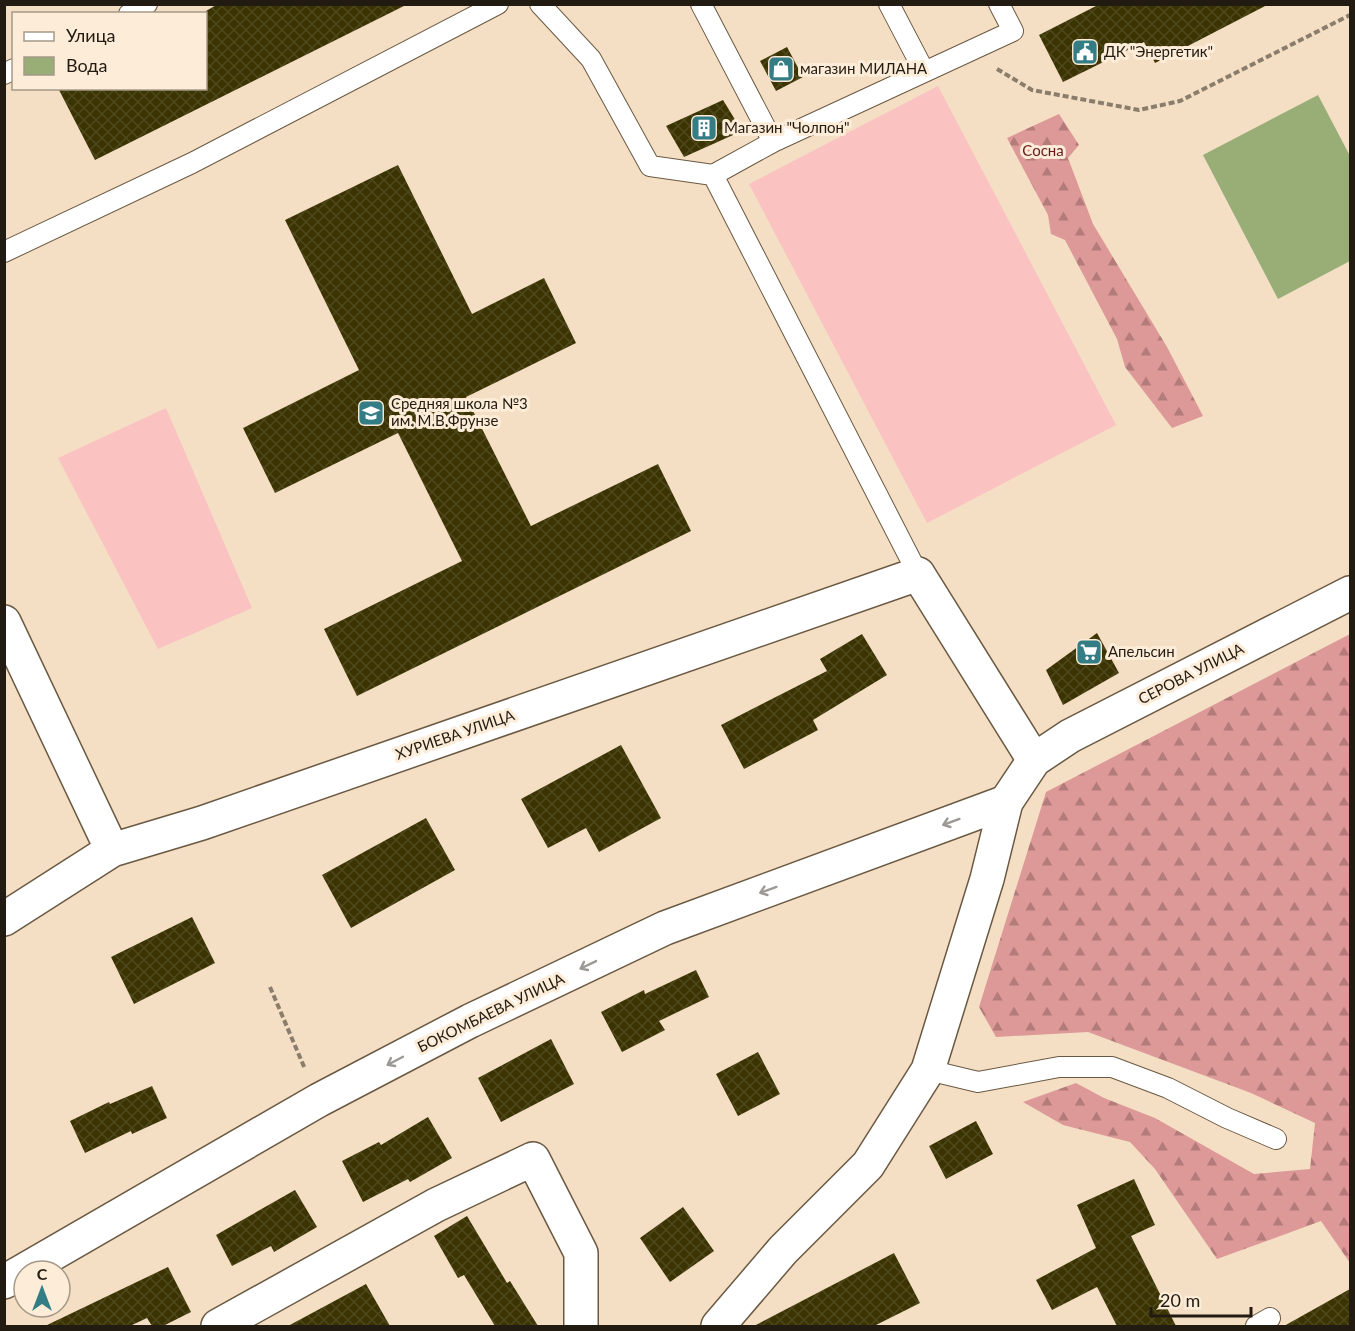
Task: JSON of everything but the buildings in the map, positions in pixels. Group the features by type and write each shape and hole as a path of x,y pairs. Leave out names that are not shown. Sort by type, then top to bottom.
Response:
{"street":[{"path":"918,574 1034,760"},
{"name":"ХУРИЕВА УЛИЦА","path":"4,919 112,850 202,823 918,574"},
{"name":"СЕРОВА УЛИЦА","path":"718,1326 783,1251 868,1165 928,1070 987,879 1006,802 1034,760 1070,736 1350,593"},
{"path":"4,622 112,850"},
{"name":"БОКОМБАЕВА УЛИЦА","path":"4,1282 319,1100 471,1022 664,928 1006,802"},
{"path":"218,1326 436,1205 534,1159 581,1253 581,1326"}],"lane":[{"path":"133,12 147,4"},
{"path":"4,252 192,163 498,4"},
{"path":"540,4 591,60 650,166 713,175 772,142 1013,31 999,4"},
{"path":"701,4 772,142"},
{"path":"889,4 924,71"},
{"path":"713,175 918,574"},
{"path":"928,1070 978,1082 1059,1067 1112,1067 1168,1088 1227,1118 1276,1138"}],"path":[{"path":"988,63 1032,90 1139,110 1180,101 1350,15"},
{"path":"270,987 319,1100"}],"green space":[{"name":"Сосна","path":"1059,114 1079,145 1068,158 1093,224 1167,347 1203,416 1172,428 1125,367 1117,339 1065,240 1051,234 1048,215 1007,138"},
{"path":"1350,634 1350,1263 1321,1221 1217,1259 1155,1169 1130,1142 1063,1125 1023,1102 1076,1083 1104,1098 1155,1118 1254,1174 1310,1169 1315,1123 1251,1093 1088,1032 996,1037 979,1007 1046,792"}],"shaded area":[{"path":"938,86 1116,425 927,523 749,184"},
{"path":"166,408 252,608 158,649 58,458"}],"water":[{"path":"1318,95 1350,156 1350,261 1278,299 1203,155"}],"place":[{"name":"ДК \"Энергетик\"","path":"1085,52"},
{"name":"магазин МИЛАНА","path":"781,69"},
{"name":"Магазин \"Чолпон\"","path":"704,128"},
{"name":"Средняя школа №3 им. М.В.Фрунзе","path":"371,413"},
{"name":"Апельсин","path":"1089,652"}]}
